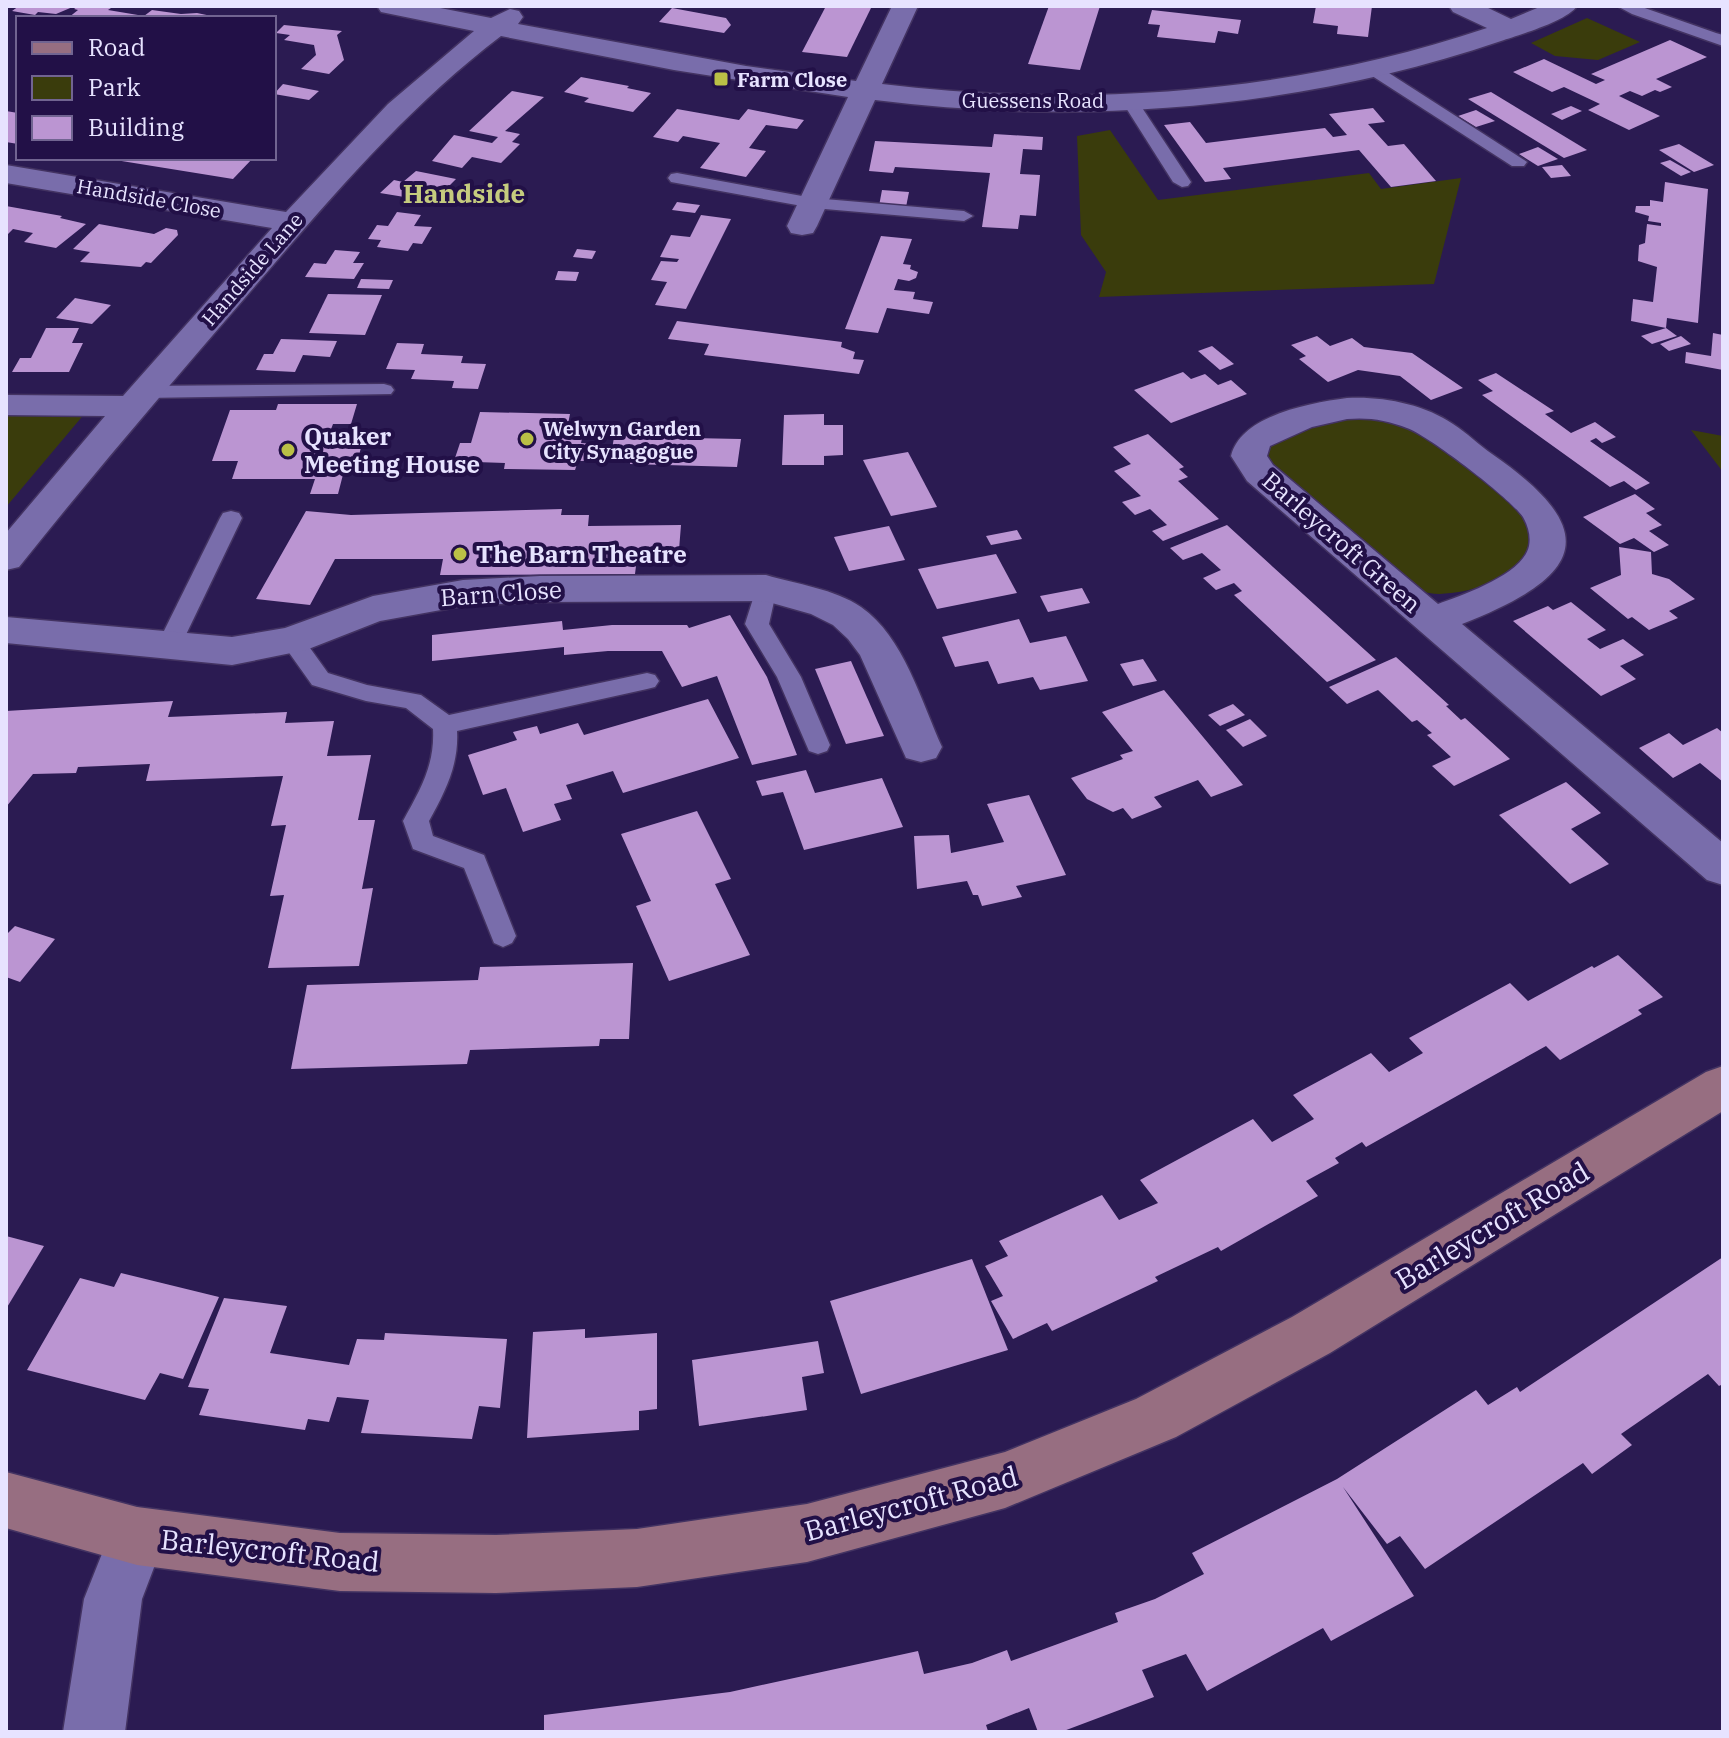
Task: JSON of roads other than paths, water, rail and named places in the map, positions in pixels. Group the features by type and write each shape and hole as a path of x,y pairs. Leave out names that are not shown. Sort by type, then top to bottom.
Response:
{"street":[{"name":"Guessens Road","path":"390,6 775,79 863,92 1028,103 1129,100 1274,87 1372,69 1448,50 1564,6"},
{"name":"Handside Lane","path":"6,558 293,222 422,87 525,6"},
{"path":"807,215 905,6"},
{"path":"1462,6 1510,28"},
{"name":"Handside Close","path":"6,174 293,222"},
{"path":"6,405 139,399"},
{"name":"Barleycroft Green","path":"1432,621 1519,582 1540,563 1549,546 1547,529 1538,511 1521,493 1431,425 1380,409 1351,407 1319,412 1259,435 1251,444 1249,456 1260,473 1432,621 1723,868"},
{"name":"Barn Close","path":"6,630 232,651 292,640 373,609 463,593 540,589 766,588 825,605 847,616 862,630 878,650 921,747"},
{"name":"Barleycroft Road","path":"6,1500 137,1536 340,1562 496,1564 637,1558 807,1533 1005,1480 1156,1418 1311,1335 1723,1086"},
{"path":"94,1732 113,1599 137,1536"}],"lane":[{"path":"1625,6 1660,22 1689,26 1723,41"},
{"path":"1372,69 1518,162"},
{"path":"1129,100 1182,182"},
{"path":"677,178 807,215 964,216"},
{"path":"139,399 384,390"},
{"path":"169,645 231,518"},
{"path":"766,588 757,624 789,677 818,745"},
{"path":"292,640 320,679 366,693 413,701 445,725 448,749 442,775 416,821 422,842 475,862 503,936"},
{"path":"445,725 647,681"}],"place":[{"name":"Farm Close","path":"721,79"},
{"name":"Welwyn Garden City Synagogue","path":"527,439"},
{"name":"Quaker Meeting House","path":"288,450"},
{"name":"The Barn Theatre","path":"460,554"}],"district":[{"name":"Handside","path":"464,193"}]}
